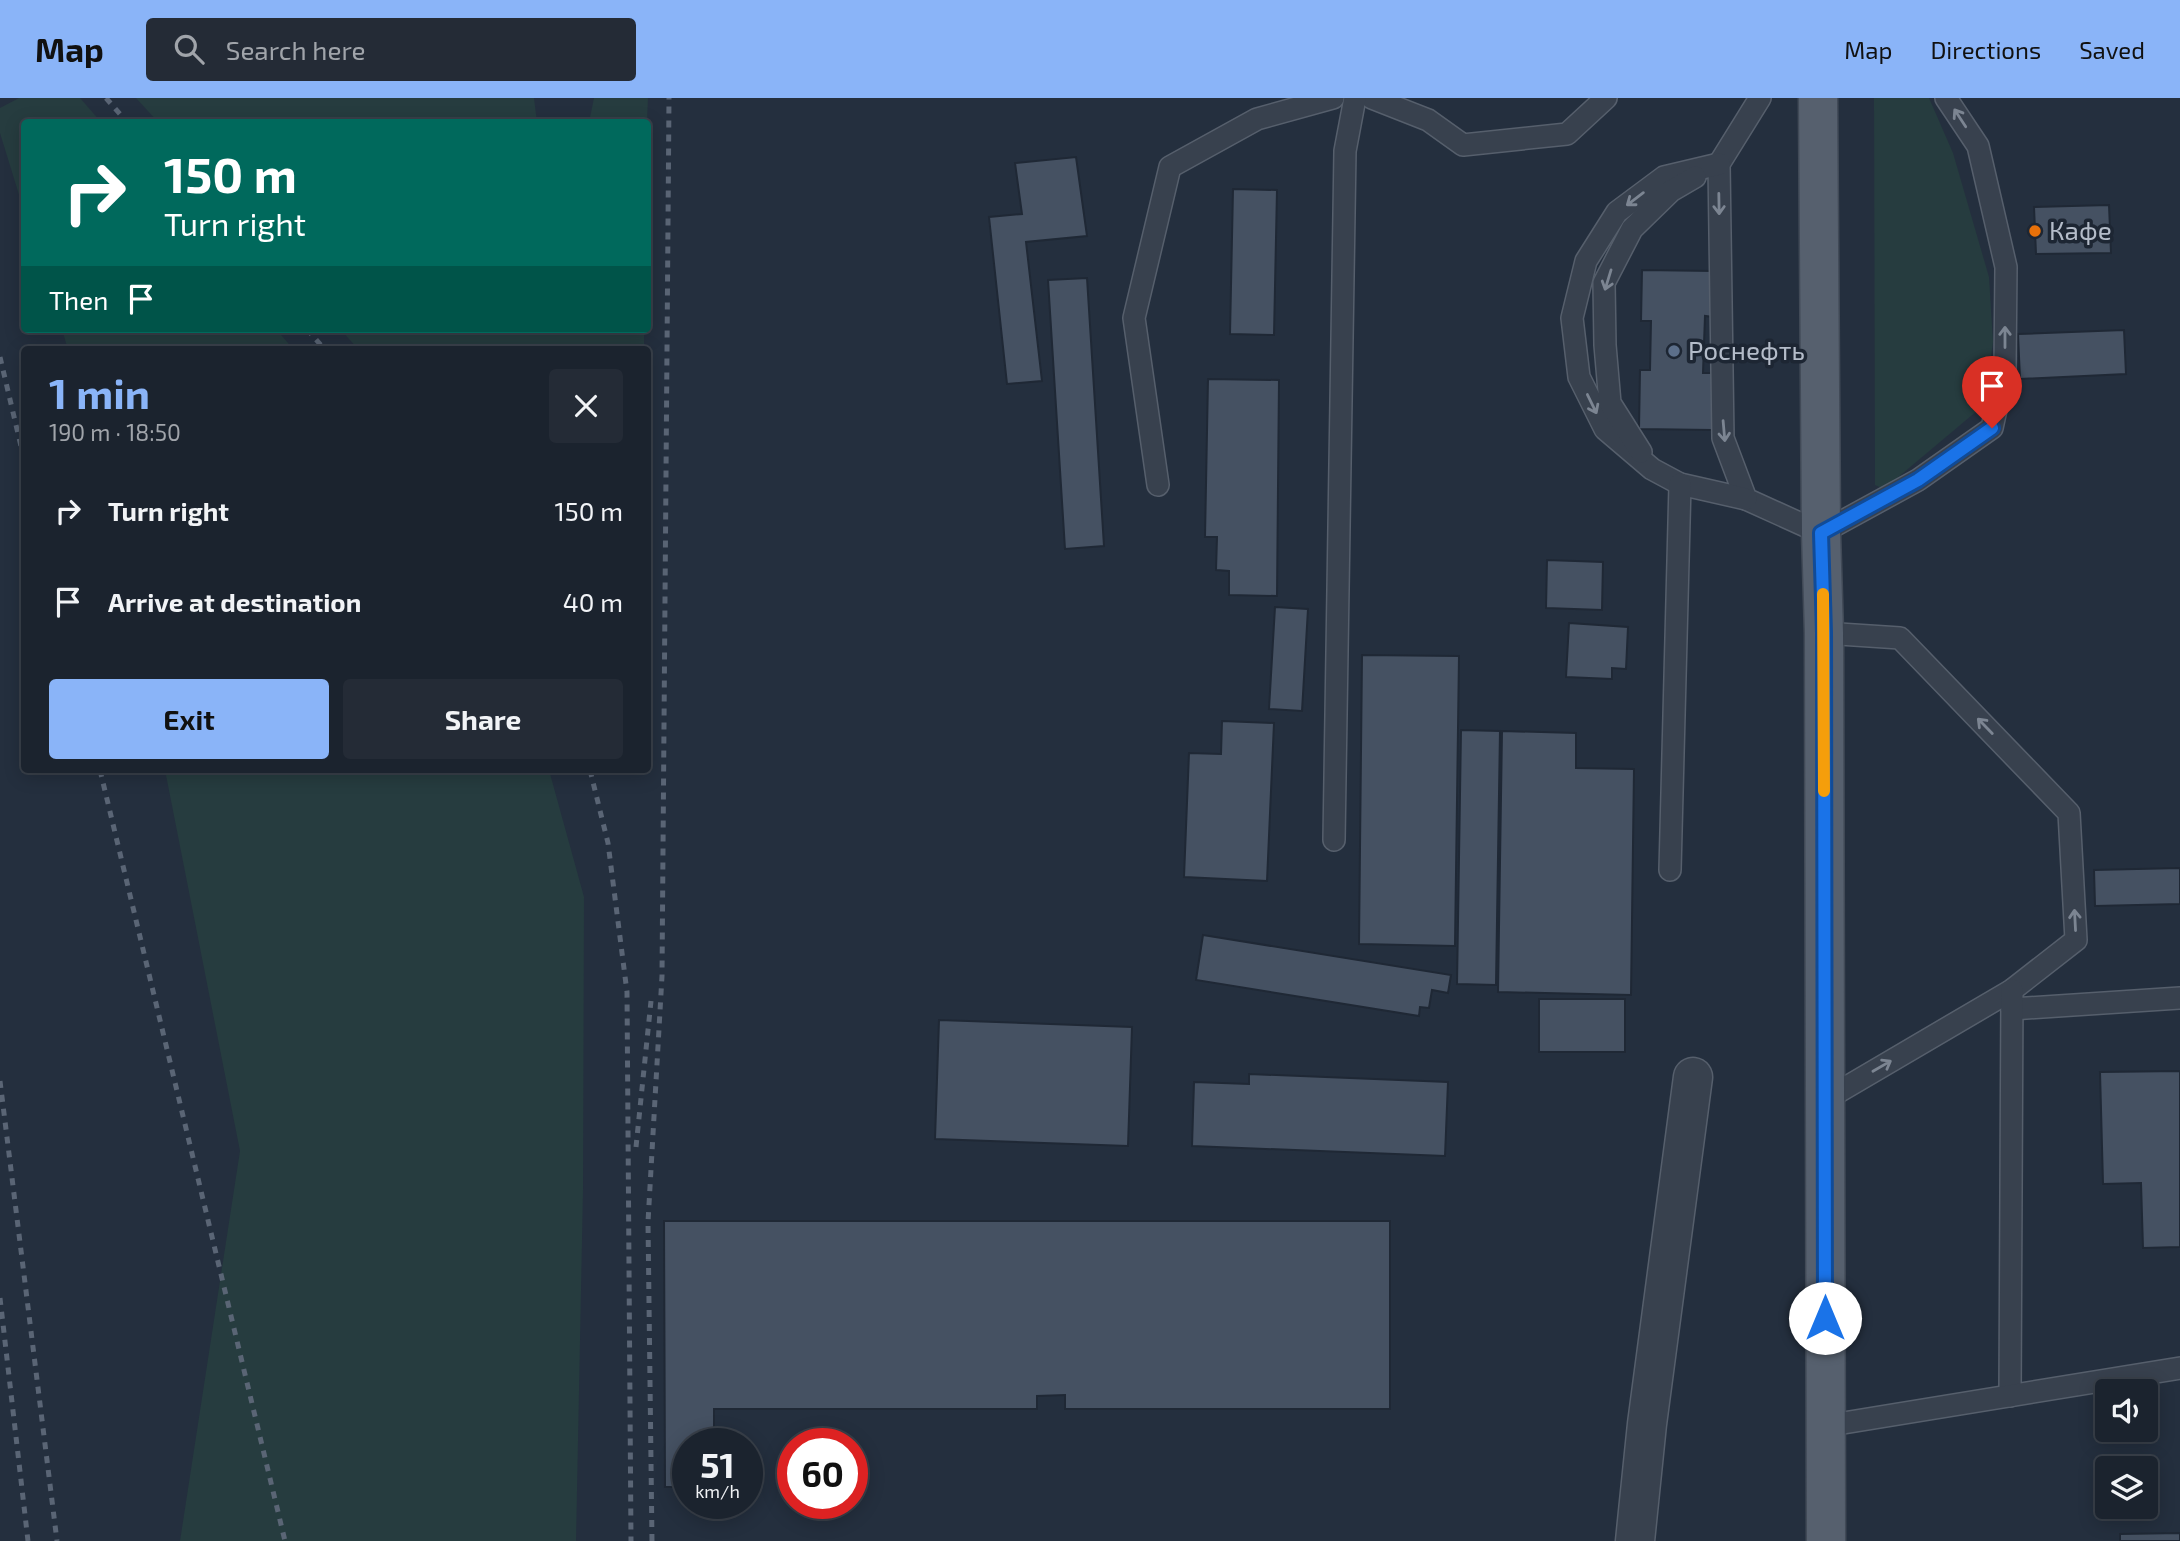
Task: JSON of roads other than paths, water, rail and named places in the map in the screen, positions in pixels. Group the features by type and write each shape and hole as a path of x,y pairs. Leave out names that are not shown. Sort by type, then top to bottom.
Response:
{"main road":[{"path":"1818,98 1824,633 1826,1541"}],"street":[{"path":"1635,1541 1647,1424 1693,1077"}],"lane":[{"path":"1158,485 1134,318 1170,167 1257,119 1333,98"},
{"path":"1334,840 1345,150 1355,98"},
{"path":"1372,98 1428,120 1463,145 1567,134 1606,98"},
{"path":"1652,469 1610,402 1605,345 1604,283 1632,229 1671,191 1719,164 1760,98"},
{"path":"1719,164 1664,177 1618,212 1586,261 1572,318 1578,377 1605,429 1652,469 1680,484 1746,499 1821,533 1918,480 1992,428 2005,368 2006,267 1978,146 1946,98"},
{"path":"1719,164 1723,438 1746,499"},
{"path":"1670,870 1680,484"},
{"path":"1824,633 1900,638 2069,813 2076,940 2012,999 1824,1101"},
{"path":"2012,999 2180,998"},
{"path":"2010,1396 2012,999"},
{"path":"1825,1426 2180,1368"}],"railway":[{"path":"106,98 124,119"},
{"path":"652,1541 648,1222 662,976 669,98"},
{"path":"310,333 322,346"},
{"path":"0,357 21,446"},
{"path":"101,773 285,1541"},
{"path":"591,773 608,843 627,992 631,1541"},
{"path":"636,1147 651,1001"},
{"path":"0,1081 57,1541"},
{"path":"0,1298 28,1541"}],"place":[{"name":"Кафе","path":"2035,231"},
{"name":"Роснефть","path":"1674,351"}]}
